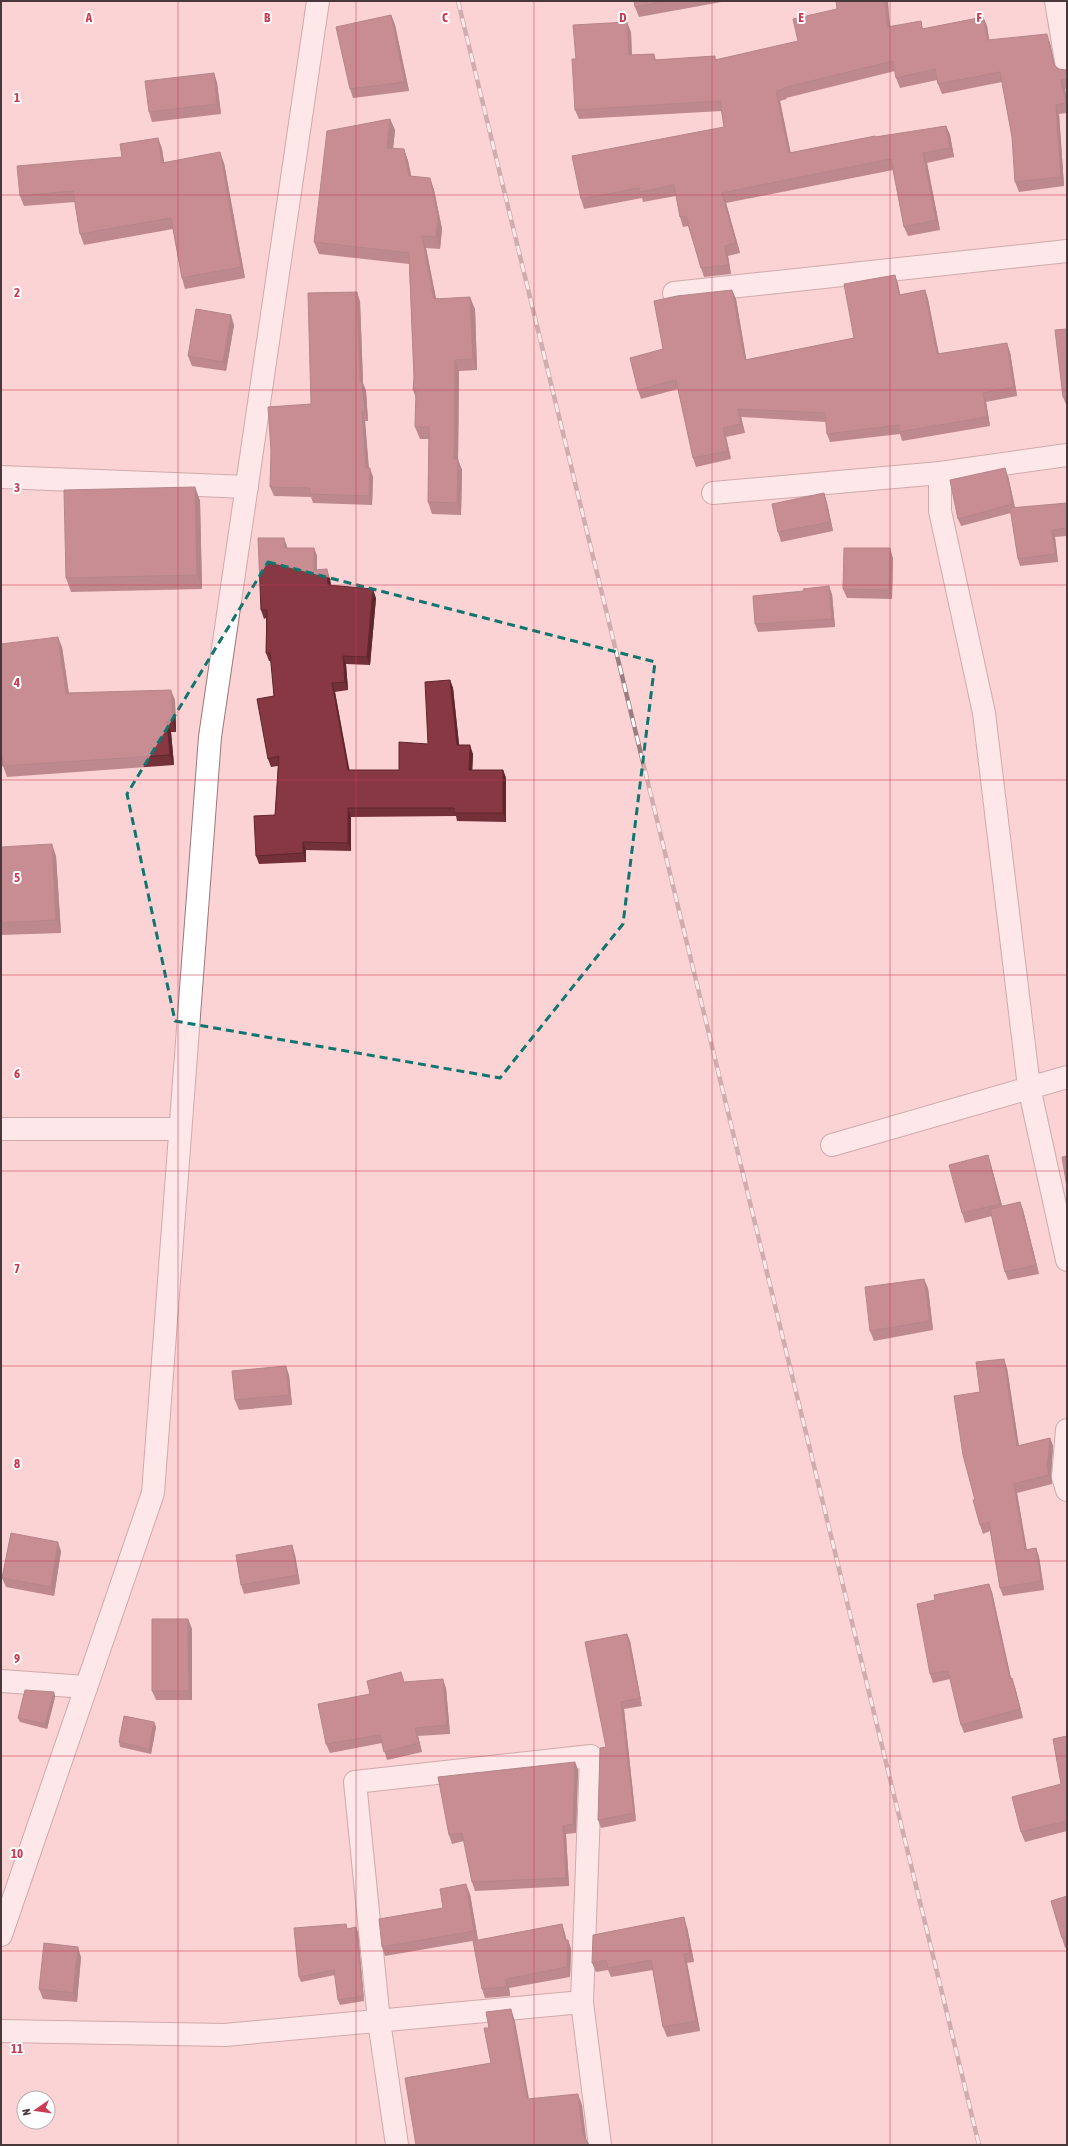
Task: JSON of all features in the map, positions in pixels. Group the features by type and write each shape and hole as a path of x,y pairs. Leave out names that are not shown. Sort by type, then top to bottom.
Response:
{"street":[{"path":"1,1935 153,1493 210,737 318,1"},
{"path":"1056,1 1067,67"},
{"path":"674,293 1067,251"},
{"path":"713,493 940,473 1067,455"},
{"path":"940,473 940,511 984,713 1029,1087 1067,1260"},
{"path":"1,477 247,487"},
{"path":"832,1145 1067,1077"},
{"path":"1,1129 180,1129"},
{"path":"1067,1430 1063,1476 1067,1490"},
{"path":"1,1681 86,1687"},
{"path":"397,2145 379,2021 355,1782 591,1756 582,2002 600,2145"},
{"path":"1,2030 225,2035 582,2002"}],"highlighted area":[{"path":"268,562 655,662 623,924 500,1078 175,1021 127,794"}],"building":[{"path":"634,1 668,1 635,7"},
{"path":"836,1 885,1 887,27 921,21 922,29 983,17 988,40 1047,34 1054,65 1059,69 1067,69 1067,79 1061,80 1066,103 1056,105 1061,177 1015,182 1012,137 1000,72 938,84 935,69 896,78 893,61 776,91 789,153 875,136 946,126 950,148 923,153 936,220 904,227 891,159 722,193 736,243 725,246 728,265 701,268 686,216 680,217 674,185 640,192 639,188 581,199 572,156 724,127 720,101 575,110 572,59 576,59 573,25 627,22 629,55 654,54 654,60 715,56 715,60 798,41 793,19 837,9"},
{"path":"391,15 405,82 350,89 336,27"},
{"path":"214,73 217,104 149,112 145,81"},
{"path":"390,119 387,148 404,149 409,176 430,178 438,217 436,237 422,236 434,299 470,297 473,359 455,360 454,459 458,459 457,503 428,502 429,427 415,427 416,390 413,390 414,378 409,253 314,242 327,131"},
{"path":"158,138 162,163 220,152 241,267 182,278 171,218 80,234 73,191 20,196 17,166 122,157 120,144"},
{"path":"895,275 899,295 925,290 937,354 1007,343 1014,387 983,393 987,417 899,432 899,425 827,434 825,413 738,409 741,424 723,428 728,451 693,458 676,380 638,390 630,358 663,349 654,301 677,296 732,290 745,360 854,338 844,284"},
{"path":"357,292 360,382 362,382 365,412 362,412 366,468 370,468 369,496 310,494 310,488 270,487 271,450 268,407 311,404 308,293"},
{"path":"196,309 231,315 223,362 188,356"},
{"path":"1067,329 1067,397 1063,397 1055,330"},
{"path":"1005,468 1013,504 958,519 950,480"},
{"path":"195,487 197,575 66,578 64,490"},
{"path":"824,493 830,522 778,532 772,504"},
{"path":"1067,503 1067,528 1052,530 1055,554 1018,559 1010,508"},
{"path":"258,538 284,538 285,548 314,548 314,570 327,569 328,585 373,589 367,657 343,656 345,682 332,683 348,770 399,770 399,742 428,744 425,682 450,680 457,745 470,745 469,770 503,770 503,813 454,813 454,808 348,808 348,843 303,842 303,853 256,856 254,816 275,815 279,756 268,759 257,699 274,696 270,653 266,653 267,610 261,610"},
{"path":"844,548 890,548 889,590 843,589"},
{"path":"829,586 832,619 755,624 753,596 804,591 803,589"},
{"path":"58,637 66,693 171,690 173,721 167,721 170,755 3,766 1,756 1,644"},
{"path":"52,844 56,920 1,923 1,847"},
{"path":"988,1155 1000,1204 962,1213 949,1165"},
{"path":"1067,1156 1067,1187 1062,1157"},
{"path":"1020,1202 1036,1265 1005,1272 990,1209"},
{"path":"924,1279 930,1321 870,1331 865,1287"},
{"path":"1004,1359 1017,1446 1050,1438 1047,1467 1049,1475 1014,1484 1025,1550 1036,1548 1041,1581 1000,1588 989,1522 980,1525 973,1500 975,1500 963,1455 954,1396 980,1392 976,1362"},
{"path":"286,1366 289,1395 235,1400 232,1371"},
{"path":"11,1533 58,1542 51,1587 2,1578"},
{"path":"292,1545 297,1575 241,1585 236,1555"},
{"path":"989,1584 1010,1679 1012,1678 1020,1709 961,1725 948,1671 930,1674 917,1604 935,1600 934,1595"},
{"path":"152,1619 188,1619 189,1691 152,1691"},
{"path":"627,1634 640,1698 621,1702 634,1813 598,1820 600,1748 606,1747 585,1642"},
{"path":"401,1672 404,1682 443,1679 447,1725 415,1728 419,1743 384,1752 380,1735 326,1744 318,1704 370,1694 367,1681"},
{"path":"25,1690 54,1692 45,1724 18,1718"},
{"path":"124,1716 154,1722 149,1749 119,1742"},
{"path":"1067,1736 1067,1821 1021,1832 1012,1797 1061,1784 1053,1739"},
{"path":"575,1762 573,1824 563,1826 566,1878 472,1882 462,1833 449,1835 438,1777"},
{"path":"466,1884 474,1931 382,1947 379,1919 443,1908 440,1889"},
{"path":"1067,1896 1067,1937 1062,1938 1051,1901"},
{"path":"684,1917 690,1953 684,1954 696,2021 663,2027 651,1960 608,1968 606,1960 592,1963 593,1935"},
{"path":"346,1924 347,1929 356,1927 363,1996 338,2000 334,1970 299,1977 294,1928"},
{"path":"562,1924 565,1940 568,1940 567,1967 506,1979 507,1987 482,1989 473,1941"},
{"path":"44,1943 78,1947 73,1993 39,1989"},
{"path":"511,2009 527,2099 578,2094 583,2135 589,2145 416,2145 405,2078 491,2063 484,2028 489,2028 486,2012"}],"railway":[{"path":"458,1 979,2145"}]}
